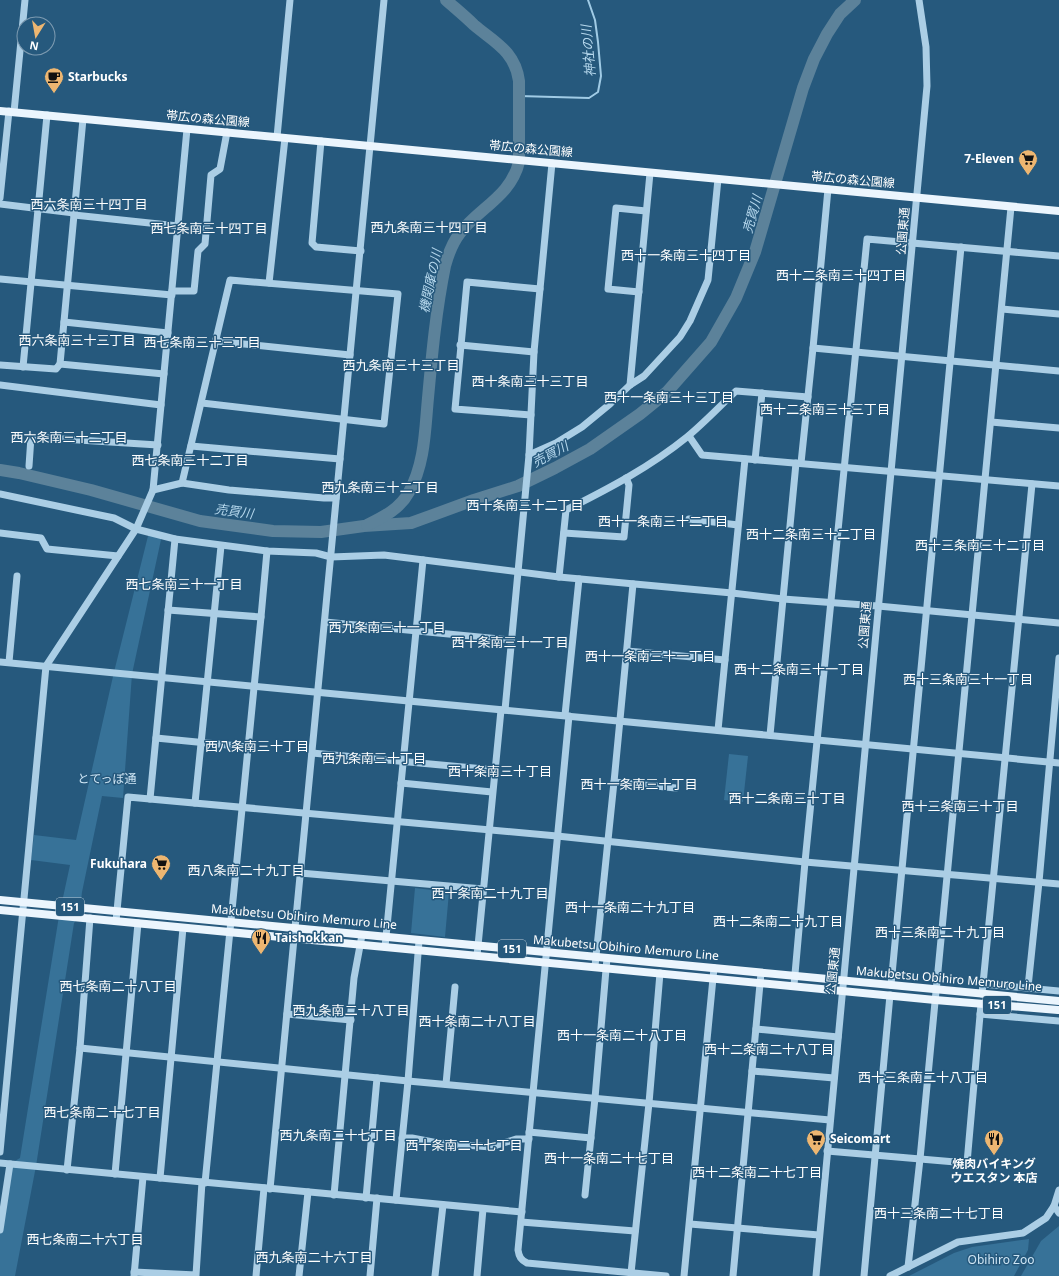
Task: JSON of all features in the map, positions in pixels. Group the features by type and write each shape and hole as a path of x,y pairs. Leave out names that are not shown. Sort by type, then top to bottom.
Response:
{"main road":[{"name":"帯広の森公園線","path":"8,111 1059,211"},
{"name":"Makubetsu Obihiro Memuro Line","path":"0,900 1059,1001"},
{"name":"Makubetsu Obihiro Memuro Line","path":"0,910 294,939 794,985 936,1000 1058,1010"}],"street":[{"path":"0,198 8,111 25,0"},
{"path":"269,283 290,0"},
{"path":"256,1276 282,1067 384,0"},
{"name":"公園東通","path":"816,1276 927,86 926,47 919,0"},
{"path":"23,367 47,115"},
{"path":"0,365 56,369 60,364 83,119"},
{"path":"0,1152 46,666 137,527 152,491 158,445 187,129"},
{"path":"0,279 172,293 194,291 198,251 205,244 211,175 220,169 228,132"},
{"path":"321,141 312,243 316,247 361,251"},
{"path":"477,956 492,792 511,640 525,501 529,457 534,352 552,163"},
{"path":"630,385 650,172"},
{"path":"529,457 582,427 630,385 644,376 680,337 690,321 708,280 718,179"},
{"path":"770,734 798,463 808,396 828,189"},
{"path":"0,204 178,226"},
{"path":"908,1267 936,1000 1011,207"},
{"path":"639,292 608,289 616,208 646,211"},
{"path":"794,985 867,239 1059,256"},
{"path":"891,985 961,247"},
{"path":"182,484 230,280 398,294 384,424 202,403"},
{"path":"531,416 455,409 467,282 540,288"},
{"path":"1002,309 1059,314"},
{"path":"64,322 168,333"},
{"path":"216,342 350,355"},
{"path":"460,345 534,352"},
{"path":"813,348 950,360 1059,372"},
{"path":"60,364 164,374"},
{"path":"0,385 161,405"},
{"path":"559,577 566,510 626,478 673,448 689,436 736,391 808,396"},
{"path":"755,460 762,393"},
{"path":"991,422 1059,428"},
{"path":"689,436 702,455 844,466 1059,486"},
{"path":"29,466 32,437 158,445"},
{"path":"191,446 340,459"},
{"path":"718,730 745,459"},
{"path":"564,532 624,537 628,485 626,478"},
{"path":"152,491 182,484 253,492 336,498"},
{"path":"982,994 1032,484"},
{"path":"0,494 114,518 175,539 221,546 266,551 316,552 326,554 331,557 384,555 559,577 783,599 878,606 1059,623"},
{"path":"689,519 738,525"},
{"path":"0,532 41,538 47,549 118,556"},
{"path":"150,798 175,539"},
{"path":"195,803 221,546"},
{"path":"143,1177 134,1274 196,1275 203,1183 218,1062 266,551"},
{"path":"386,947 402,762 417,632 423,560"},
{"path":"9,662 18,576"},
{"path":"579,579 547,952 518,1250 519,1257 522,1260 533,1264 666,1276"},
{"path":"595,966 633,584"},
{"path":"168,610 261,617"},
{"path":"324,622 511,640"},
{"path":"627,651 725,660"},
{"path":"1028,988 1059,658"},
{"path":"0,662 866,743 1059,763"},
{"path":"156,738 248,747"},
{"path":"312,753 495,770"},
{"path":"614,782 676,788"},
{"path":"400,783 492,792"},
{"path":"116,921 128,797 557,836 805,862 1059,884"},
{"path":"300,873 483,889"},
{"path":"67,1170 80,1048 90,918"},
{"path":"115,1174 138,923"},
{"path":"160,1178 183,928"},
{"path":"334,1194 354,978 362,935"},
{"path":"396,1200 408,1081 419,940"},
{"path":"586,1195 607,958"},
{"path":"684,1276 714,968"},
{"path":"631,1272 649,1103 660,973"},
{"path":"733,1276 761,973"},
{"path":"984,984 1059,990"},
{"path":"446,1084 455,987"},
{"path":"864,1276 890,995"},
{"path":"827,1151 967,1163 982,1004"},
{"path":"287,1014 351,1020"},
{"path":"980,1014 1059,1021"},
{"path":"756,1029 838,1037"},
{"path":"80,1048 282,1067 408,1081 830,1120"},
{"path":"752,1071 834,1078"},
{"path":"366,1198 377,1078"},
{"path":"402,1138 491,1148 529,1135 591,1138"},
{"path":"0,1163 522,1212"},
{"path":"0,1230 10,1164"},
{"path":"890,1276 958,1242 1023,1233 1046,1218 1054,1206 1059,1190"},
{"path":"299,1276 308,1192"},
{"path":"370,1276 377,1198"},
{"path":"436,1276 443,1205"},
{"path":"1054,1206 1059,1213"},
{"path":"477,1276 483,1209"},
{"path":"521,1222 636,1231"},
{"path":"690,1224 819,1235"}],"green space":[{"name":"とてっぽ通","path":"149,532 162,535 132,674 123,798 102,796 82,892 79,917 74,923 36,1166 15,1276 0,1276 0,1230 10,1164 20,1158 59,916 70,865 31,860 34,835 76,840 114,672"},
{"path":"729,754 748,756 743,802 724,800"},
{"path":"415,888 449,892 445,937 411,933"},
{"path":"1059,1226 1059,1276 1021,1276 1041,1241"},
{"name":"Obihiro Zoo","path":"1029,1239 1028,1250 1014,1276 909,1276 954,1253 972,1247"}],"waterway":[{"name":"機関庫の川","path":"367,525 391,512 401,503 409,492 418,470 425,434 439,299 445,266 451,249 457,237 468,224 502,193 515,174 519,162 519,81 513,62 496,42 446,0"},
{"name":"神社の川","path":"519,96 589,98 598,92 601,76 598,42 595,20 588,0"},
{"name":"売買川","path":"0,470 91,490 200,521 273,531 321,532 364,526 411,523 518,486 590,449 640,414 667,392 711,342 736,298 755,252 803,88 814,59 827,34 840,14 855,0"}],"place":[{"name":"Starbucks","path":"54,94"},
{"name":"7-Eleven","path":"1028,176"},
{"name":"Fukuhara","path":"161,881"},
{"name":"Taishokkan","path":"261,955"},
{"name":"Seicomart","path":"816,1156"},
{"name":"焼肉バイキング ウエスタン 本店","path":"994,1156"}],"district":[{"name":"西六条南三十四丁目","path":"89,204"},
{"name":"西九条南三十四丁目","path":"429,227"},
{"name":"西七条南三十四丁目","path":"209,228"},
{"name":"西十一条南三十四丁目","path":"686,255"},
{"name":"西十二条南三十四丁目","path":"841,275"},
{"name":"西六条南三十三丁目","path":"77,340"},
{"name":"西七条南三十三丁目","path":"202,342"},
{"name":"西九条南三十三丁目","path":"401,365"},
{"name":"西十条南三十三丁目","path":"530,381"},
{"name":"西十一条南三十三丁目","path":"669,397"},
{"name":"西十二条南三十三丁目","path":"825,409"},
{"name":"西六条南三十二丁目","path":"69,437"},
{"name":"西七条南三十二丁目","path":"190,460"},
{"name":"西九条南三十二丁目","path":"380,487"},
{"name":"西十条南三十二丁目","path":"525,505"},
{"name":"西十一条南三十二丁目","path":"663,521"},
{"name":"西十二条南三十二丁目","path":"811,534"},
{"name":"西十三条南三十二丁目","path":"980,545"},
{"name":"西七条南三十一丁目","path":"184,584"},
{"name":"西九条南三十一丁目","path":"387,627"},
{"name":"西十条南三十一丁目","path":"510,642"},
{"name":"西十一条南三十一丁目","path":"650,656"},
{"name":"西十二条南三十一丁目","path":"799,669"},
{"name":"西十三条南三十一丁目","path":"968,679"},
{"name":"西八条南三十丁目","path":"257,746"},
{"name":"西九条南三十丁目","path":"374,758"},
{"name":"西十条南三十丁目","path":"500,771"},
{"name":"西十一条南三十丁目","path":"639,784"},
{"name":"西十二条南三十丁目","path":"787,798"},
{"name":"西十三条南三十丁目","path":"960,806"},
{"name":"西八条南二十九丁目","path":"246,870"},
{"name":"西十条南二十九丁目","path":"490,893"},
{"name":"西十一条南二十九丁目","path":"630,907"},
{"name":"西十二条南二十九丁目","path":"778,921"},
{"name":"西十三条南二十九丁目","path":"940,932"},
{"name":"西七条南二十八丁目","path":"118,986"},
{"name":"西九条南二十八丁目","path":"351,1010"},
{"name":"西十条南二十八丁目","path":"477,1021"},
{"name":"西十一条南二十八丁目","path":"622,1035"},
{"name":"西十二条南二十八丁目","path":"769,1049"},
{"name":"西十三条南二十八丁目","path":"923,1077"},
{"name":"西七条南二十七丁目","path":"102,1112"},
{"name":"西九条南二十七丁目","path":"338,1135"},
{"name":"西十条南二十七丁目","path":"464,1145"},
{"name":"西十一条南二十七丁目","path":"609,1158"},
{"name":"西十二条南二十七丁目","path":"757,1172"},
{"name":"西十三条南二十七丁目","path":"939,1213"},
{"name":"西七条南二十六丁目","path":"85,1239"},
{"name":"西九条南二十六丁目","path":"314,1257"}]}
